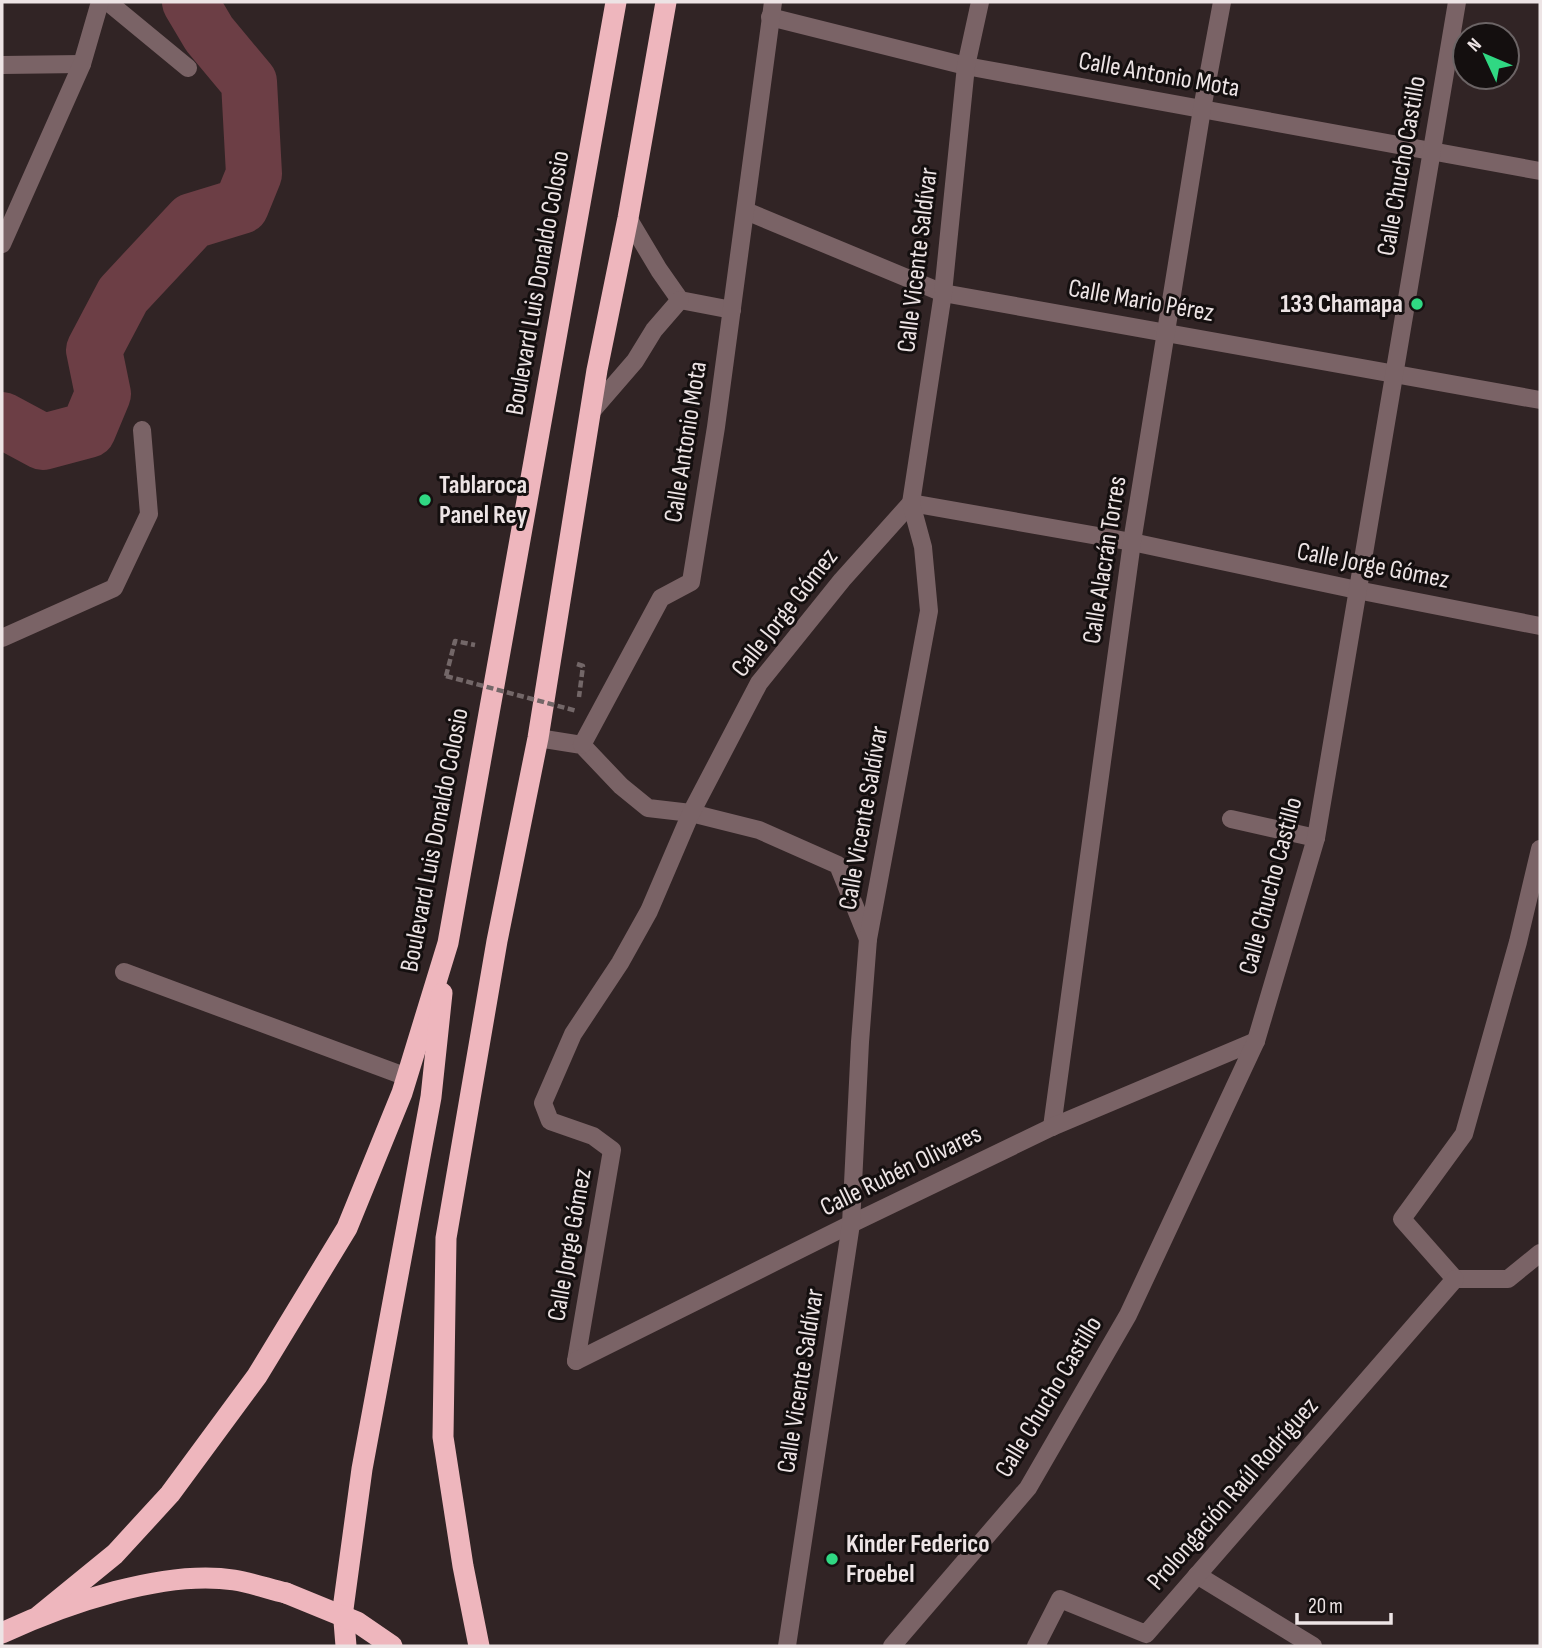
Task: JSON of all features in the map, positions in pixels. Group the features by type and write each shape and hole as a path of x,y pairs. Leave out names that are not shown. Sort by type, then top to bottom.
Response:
{"highway":[{"name":"Boulevard Luis Donaldo Colosio","path":"39,1616 114,1554 170,1494 257,1376 347,1228 402,1093 448,943 616,2"},
{"path":"479,1646 463,1566 443,1437 446,1238 497,941 538,738 590,413 666,2"},
{"path":"346,1646 343,1609 362,1469 431,1097 448,943"},
{"path":"2,1633 39,1616 120,1591 186,1578 233,1580 286,1594 357,1622 393,1646"}],"street":[{"path":"2,244 82,64 100,2"},
{"path":"108,2 188,68"},
{"name":"Calle Vicente Saldívar","path":"787,1646 851,1224 868,939 929,611 923,547 911,503 943,293 966,66 980,2"},
{"name":"Calle Alacrán Torres","path":"1052,1127 1132,542 1202,109 1222,2"},
{"name":"Calle Chucho Castillo","path":"892,1646 1028,1488 1128,1315 1256,1041 1316,838 1457,2"},
{"name":"Calle Antonio Mota","path":"582,744 661,598 691,582 732,310 772,10 966,66 1540,171"},
{"path":"2,65 82,64"},
{"name":"Calle Mario Pérez","path":"746,211 943,293 1540,400"},
{"path":"628,218 680,300 732,310"},
{"path":"590,413 635,361 654,330 680,300"},
{"path":"2,638 114,588 149,514 142,430"},
{"name":"Calle Jorge Gómez","path":"576,1361 612,1150 593,1136 550,1121 542,1103 573,1034 620,963 649,911 691,813 759,683 842,580 911,503 1132,542 1540,626"},
{"path":"538,738 582,744 621,786 648,808 691,813 759,830 838,865 868,939"},
{"path":"1231,820 1316,838"},
{"path":"1540,849 1518,942 1464,1133 1402,1219 1455,1279 1508,1279 1540,1253"},
{"path":"124,972 407,1077"},
{"name":"Calle Rubén Olivares","path":"576,1361 1052,1127 1256,1041"},
{"name":"Prolongación Raúl Rodríguez","path":"1036,1646 1060,1599 1146,1634 1455,1279"},
{"path":"1197,1575 1313,1646"}],"path":[{"path":"500,649 455,641 446,676 577,711"}],"waterway":[{"path":"2,420 43,442 88,430 103,394 94,350 123,295 192,221 241,206 254,174 249,82 209,34 190,2"}],"place":[{"name":"133 Chamapa","path":"1417,304"},
{"name":"Tablaroca Panel Rey","path":"425,500"},
{"name":"Kinder Federico Froebel","path":"832,1559"}]}
